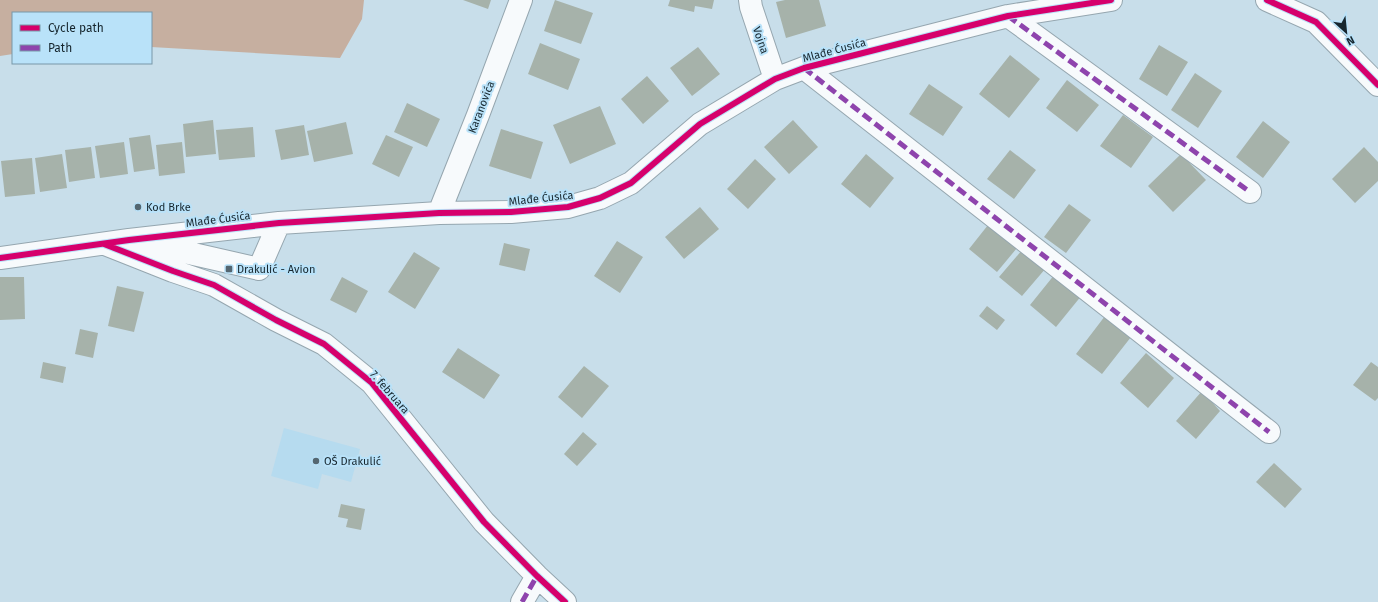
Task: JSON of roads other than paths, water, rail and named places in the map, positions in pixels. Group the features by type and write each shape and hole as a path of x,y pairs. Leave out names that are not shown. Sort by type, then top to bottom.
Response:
{"street":[{"name":"Karanovića","path":"438,212 478,115 521,0"},
{"name":"Vojna","path":"750,0 753,14 775,79"},
{"name":"Mlađe Ćusića","path":"0,258 129,240 279,223 438,212 511,212 568,207 600,198 631,183 700,124 775,79 804,68 1008,16 1111,0"},
{"path":"1267,0 1316,22 1378,85"},
{"path":"1008,16 1250,192"},
{"path":"804,68 1269,432"},
{"name":"Mlađe Ćusića","path":"129,240 259,268 279,223"},
{"name":"7. februara","path":"104,244 173,271 214,285 276,320 324,344 372,383 484,522 536,576 565,602"},
{"path":"522,602 536,576"}],"place":[{"name":"Kod Brke","path":"138,207"},
{"name":"Drakulić - Avion","path":"229,269"},
{"name":"OŠ Drakulić","path":"316,461"}]}
